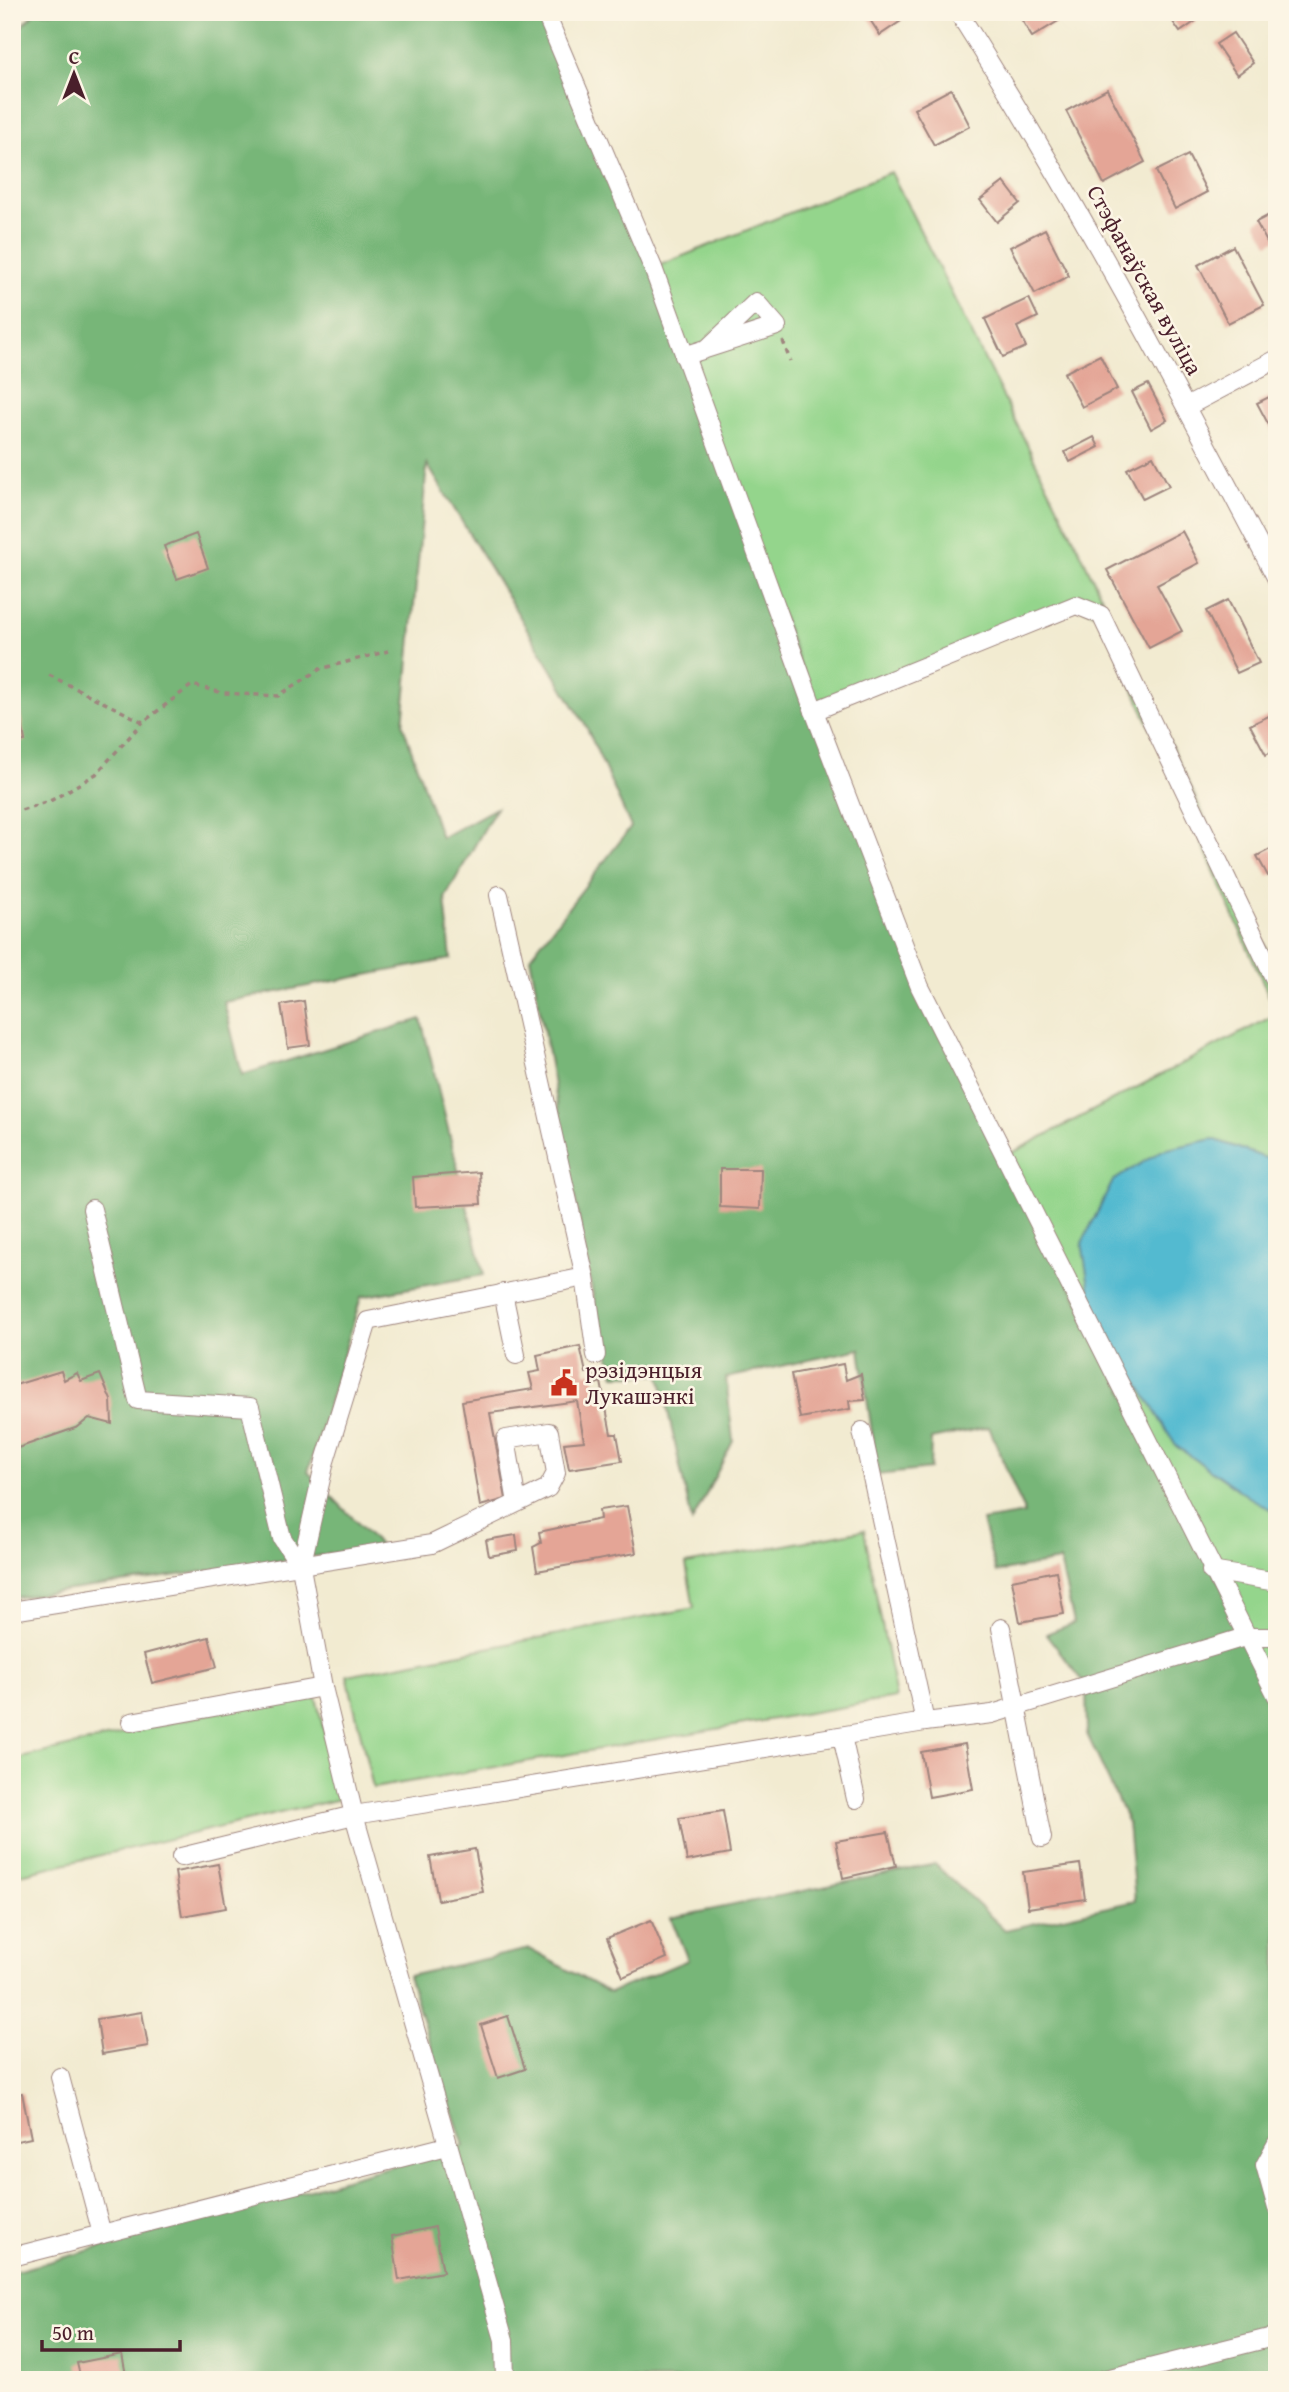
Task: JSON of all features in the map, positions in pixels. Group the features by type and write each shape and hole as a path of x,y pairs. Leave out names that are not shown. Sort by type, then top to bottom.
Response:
{"street":[{"path":"545,12 653,268 814,711 920,987 1211,1570 1277,1696"},
{"name":"Стэфанаўская вуліца","path":"958,12 1027,120 1188,406 1277,579"},
{"path":"684,356 708,348"},
{"path":"1188,406 1277,359"},
{"path":"814,711 1076,605 1101,615 1277,984"},
{"path":"499,895 585,1277 597,1355"},
{"path":"92,1209 138,1400 250,1407 282,1538 301,1567 323,1687 354,1815 504,2340 505,2380"},
{"path":"301,1567 325,1461 368,1321 585,1277"},
{"path":"503,1293 516,1355"},
{"path":"862,1431 925,1722"},
{"path":"12,1611 432,1544 517,1503"},
{"path":"1211,1570 1277,1582"},
{"path":"1001,1628 1042,1838"},
{"path":"181,1857 354,1815 925,1722 992,1714 1245,1637 1277,1637"},
{"path":"131,1722 323,1687"},
{"path":"842,1736 856,1799"},
{"path":"60,2077 102,2234"},
{"path":"1277,2143 1265,2165 1277,2208"},
{"path":"12,2257 447,2146"},
{"path":"1102,2380 1277,2336"}],"path":[{"path":"12,813 52,800 96,774 143,722 192,685 223,694 278,696 320,669 371,653 388,652"},
{"path":"49,675 143,722"}],"green space":[{"path":"36,12 545,12 653,268 920,987 1277,1696 1277,2143 1265,2165 1277,2208 1277,2380 13,2380 12,2272 464,2146 408,1976 529,1949 610,1993 688,1960 671,1918 935,1864 1005,1930 1135,1901 1128,1823 1087,1734 1086,1685 1046,1634 1074,1623 1060,1561 996,1572 982,1521 1025,1514 989,1427 931,1439 930,1469 878,1475 860,1349 726,1378 733,1441 692,1522 660,1375 615,1375 596,1311 530,957 631,827 586,726 427,464 403,725 441,838 496,808 445,898 451,959 224,1002 242,1075 421,1019 484,1275 361,1297 308,1472 381,1547 12,1598 12,35"},
{"path":"891,172 1079,549 1277,971 1277,1014 1101,615 1076,605 814,711 653,268"},
{"path":"1277,1014 1277,1703 1004,1157"},
{"path":"864,1530 896,1698 373,1788 347,1675 694,1608 686,1564"},
{"path":"314,1689 340,1799 12,1876 12,1760"}],"water":[{"path":"1213,1139 1277,1162 1277,1513 1249,1497 1176,1446 1093,1310 1082,1243 1113,1181 1163,1150"}],"building":[{"path":"865,12 895,12 901,21 880,35"},
{"path":"1017,12 1073,12 1032,37"},
{"path":"1181,12 1191,12 1196,21 1180,32 1171,19"},
{"path":"1233,33 1253,63 1237,75 1216,44"},
{"path":"951,89 970,126 934,145 914,109"},
{"path":"1107,89 1145,162 1104,184 1066,111"},
{"path":"1188,155 1207,192 1175,209 1156,171"},
{"path":"1004,182 1020,203 997,222 980,200"},
{"path":"1277,211 1277,239 1268,244 1256,222"},
{"path":"1045,229 1069,276 1035,294 1010,247"},
{"path":"1233,246 1264,305 1228,323 1198,265"},
{"path":"1029,298 1038,317 1017,327 1026,347 1003,357 985,319"},
{"path":"1100,355 1117,389 1082,407 1064,373"},
{"path":"1148,384 1167,420 1151,429 1132,392"},
{"path":"1277,393 1277,431 1273,433 1257,403"},
{"path":"1094,437 1099,447 1070,462 1065,452"},
{"path":"1153,456 1169,486 1143,499 1127,469"},
{"path":"1182,531 1199,563 1157,585 1182,631 1149,648 1107,570"},
{"path":"196,534 208,568 177,579 164,546"},
{"path":"1228,600 1259,663 1237,673 1206,611"},
{"path":"16,688 25,741 12,743 12,689"},
{"path":"1277,712 1277,749 1266,755 1250,725"},
{"path":"1272,848 1277,858 1277,872 1268,876 1257,856"},
{"path":"304,1001 310,1045 288,1048 281,1005"},
{"path":"720,1169 761,1169 760,1209 720,1207"},
{"path":"479,1172 481,1204 415,1207 413,1177"},
{"path":"580,1346 586,1373 593,1371 596,1384 601,1382 611,1434 617,1434 622,1461 569,1469 564,1443 584,1441 577,1401 490,1413 506,1499 480,1506 462,1401 533,1389 529,1373 540,1371 537,1355"},
{"path":"843,1364 846,1380 861,1374 865,1400 849,1401 850,1409 800,1418 791,1374"},
{"path":"61,1371 64,1380 77,1373 81,1381 100,1374 111,1400 112,1424 89,1418 78,1427 12,1450 12,1386"},
{"path":"627,1506 636,1553 537,1571 533,1547 541,1543 539,1532 600,1519 599,1510"},
{"path":"516,1535 518,1551 489,1556 486,1540"},
{"path":"1056,1571 1064,1614 1020,1622 1012,1580"},
{"path":"209,1637 217,1667 152,1683 144,1654"},
{"path":"965,1744 973,1789 929,1797 921,1752"},
{"path":"723,1811 730,1853 687,1861 679,1818"},
{"path":"888,1832 896,1866 843,1878 836,1841"},
{"path":"475,1849 483,1892 438,1900 430,1857"},
{"path":"218,1864 226,1908 182,1916 175,1872"},
{"path":"1080,1864 1085,1899 1028,1908 1023,1872"},
{"path":"651,1920 667,1958 623,1977 607,1938"},
{"path":"142,2012 148,2046 102,2054 97,2019"},
{"path":"508,2016 525,2069 498,2078 481,2025"},
{"path":"22,2093 31,2138 12,2142 12,2095"},
{"path":"435,2227 443,2272 399,2280 392,2236"},
{"path":"122,2354 127,2380 81,2380 77,2363"}],"place":[{"name":"рэзідэнцыя Лукашэнкі","path":"564,1383"}]}
